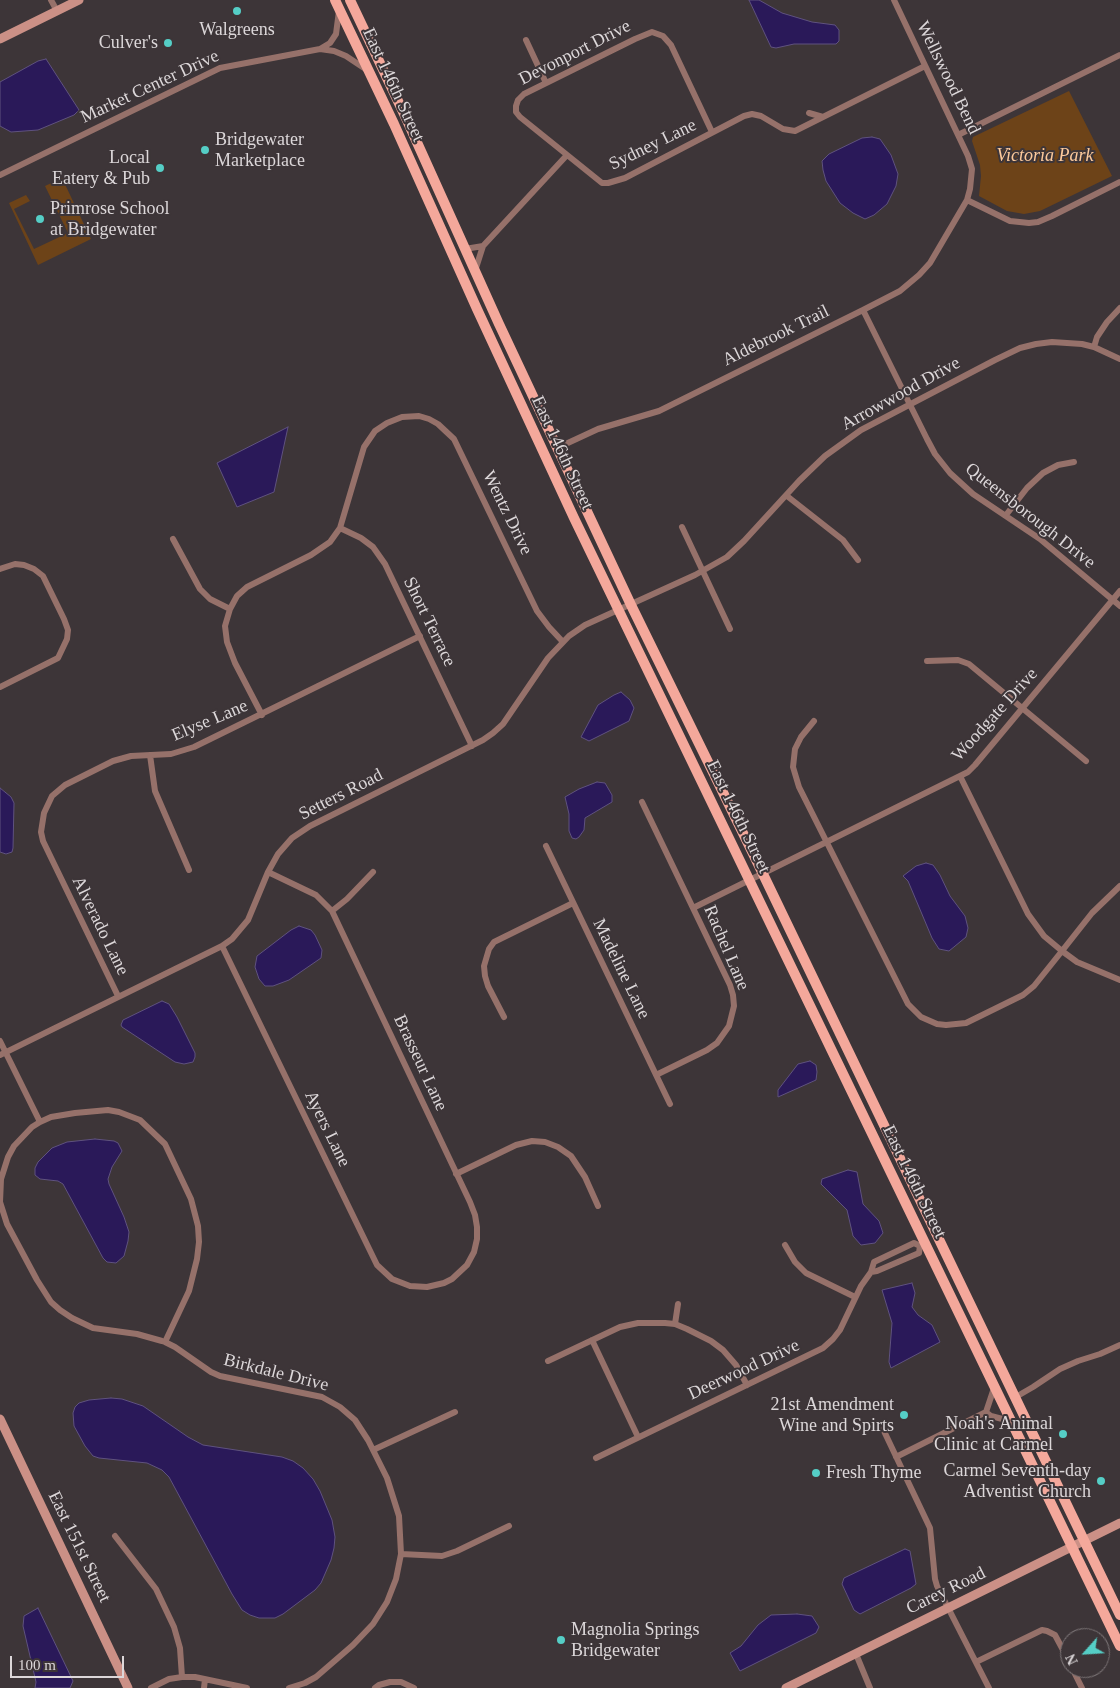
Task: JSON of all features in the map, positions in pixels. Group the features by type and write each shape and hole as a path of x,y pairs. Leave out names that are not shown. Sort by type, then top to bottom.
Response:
{"main road":[{"name":"East 146th Street","path":"350,0 558,448 625,607"},
{"name":"East 146th Street","path":"337,5 398,132 480,315 757,877 938,1238 1120,1615"},
{"name":"East 146th Street","path":"757,877 923,1245 1120,1646"}],"street":[{"path":"51,0 57,11"},
{"path":"0,38 79,0"},
{"name":"Wellswood Bend","path":"894,0 968,156 972,169 967,200"},
{"path":"320,49 330,43 336,34 338,28 337,5"},
{"name":"Devonport Drive","path":"516,106 518,100 524,94 652,32 663,36 671,45 712,132"},
{"path":"526,40 546,83"},
{"name":"Market Center Drive","path":"0,175 215,70 320,49 338,52 369,72"},
{"path":"958,135 1120,55"},
{"name":"Sydney Lane","path":"516,106 516,112 520,117 602,183 608,183 625,178 744,116 752,114 761,116 783,129 796,131 925,66"},
{"path":"809,113 823,117"},
{"path":"475,271 483,246 567,155"},
{"path":"967,200 1010,222 1029,224 1052,216 1120,182"},
{"name":"Aldebrook Trail","path":"558,448 598,429 660,411 900,291 930,263 967,200"},
{"path":"465,250 483,246"},
{"path":"1094,347 1097,337 1107,322 1120,308"},
{"name":"Queensborough Drive","path":"863,310 935,454 950,473 973,494 1040,539 1120,606"},
{"name":"Arrowwood Drive","path":"625,607 702,571 727,557 744,542 825,456 861,430 1020,348 1052,342 1072,343 1094,347 1120,359"},
{"name":"Wentz Drive","path":"340,528 360,458 375,431 387,423 411,416 419,416 438,424 454,439 534,604 544,621 563,642"},
{"path":"1006,515 1027,488 1043,473 1058,465 1074,462"},
{"path":"786,496 843,540 858,560"},
{"path":"682,527 730,629"},
{"path":"262,715 235,663 227,642 226,626 230,609 237,596 247,587 325,547 336,536 340,528"},
{"name":"Short Terrace","path":"340,528 361,538 379,554 472,746"},
{"path":"174,539 200,589 210,599 230,609"},
{"path":"0,569 14,564 24,565 34,569 43,576 68,630 67,639 58,658 0,687"},
{"name":"Woodgate Drive","path":"693,908 960,776 975,765 1120,591"},
{"name":"Setters Road","path":"3,1054 222,946 232,939 244,926 254,908 268,872 278,854 292,838 301,831 472,746 493,733 503,724 548,658 563,642 577,630 625,607"},
{"name":"Elyse Lane","path":"55,868 46,849 42,832 44,813 52,796 65,785 113,761 131,756 172,754 189,750 420,636"},
{"path":"927,661 953,659 968,664 1086,760"},
{"path":"814,721 797,744 793,767 799,787 904,998 913,1010 929,1021 946,1025 966,1023 1023,995 1034,986 1092,912 1120,886"},
{"path":"150,755 155,791 189,870"},
{"path":"960,776 1028,914 1044,936 1077,962 1120,980"},
{"name":"Rachel Lane","path":"642,802 730,985 733,995 732,1017 724,1034 712,1047 656,1075"},
{"name":"Madeline Lane","path":"546,846 670,1104"},
{"name":"Alverado Lane","path":"55,868 118,996"},
{"name":"Brasseur Lane","path":"268,872 316,896 332,911 475,1215 478,1227 477,1238 474,1252 467,1265 452,1279 436,1286"},
{"path":"332,911 347,899 373,872"},
{"path":"504,1016 488,986 485,976 484,966 489,949 494,942 573,904"},
{"name":"Ayers Lane","path":"222,946 377,1265 392,1279 401,1284 418,1288 436,1286"},
{"path":"0,1041 3,1054 40,1122 75,1113 113,1111 140,1120 166,1144 191,1199 198,1226 198,1259 192,1283 165,1342"},
{"name":"Birkdale Drive","path":"40,1122 32,1127 14,1146 3,1168 0,1202 8,1224 37,1280 56,1306 83,1324 100,1330 137,1334 165,1342 220,1376 322,1397 340,1407 355,1420 373,1450 390,1485 401,1528 401,1554 396,1579 387,1602 363,1635 316,1677 289,1688"},
{"path":"456,1174 516,1145 532,1141 545,1142 558,1147 571,1156 585,1177 598,1206"},
{"path":"871,1272 920,1253 923,1245 938,1238"},
{"name":"Deerwood Drive","path":"596,1458 814,1353 827,1344 840,1330 855,1297 871,1272 874,1262 914,1243 923,1245"},
{"path":"785,1244 795,1262 806,1273 855,1297"},
{"path":"675,1324 678,1304"},
{"path":"548,1361 620,1327 654,1322 675,1324 699,1334 723,1350 736,1365 747,1385"},
{"path":"592,1340 638,1437"},
{"path":"1014,1398 1078,1360 1100,1354 1120,1345"},
{"path":"896,1457 986,1412 994,1388"},
{"path":"373,1450 455,1412"},
{"path":"986,1412 992,1416 1010,1421"},
{"name":"East 151st Street","path":"0,1419 128,1688"},
{"path":"883,1429 930,1528 937,1586 989,1688"},
{"name":"Carey Road","path":"786,1688 1120,1523"},
{"path":"401,1554 442,1556 457,1551 508,1526"},
{"path":"114,1536 156,1590 174,1626 180,1648 182,1677"},
{"path":"976,1662 1042,1630 1047,1630 1055,1635 1060,1644"},
{"path":"856,1654 870,1688"},
{"path":"152,1688 182,1677 205,1679 222,1685 247,1688"},
{"path":"204,1688 205,1679"},
{"path":"375,1688 390,1682 401,1682 414,1688"}],"green space":[{"name":"Victoria Park","path":"1069,91 1112,176 1040,211 1024,214 1007,211 979,196 980,165 972,141 973,137"},
{"path":"62,178 91,239 38,265 9,203 26,195 30,201 14,209 34,249 68,233 45,186"}],"shaded area":[{"path":"749,0 759,0 782,13 812,22 835,25 839,30 839,41 836,44 794,44 776,48 771,47"},
{"path":"46,59 79,110 74,115 38,130 11,132 0,126 0,82 38,61"},
{"path":"872,137 880,139 891,155 898,174 896,186 887,204 874,215 865,219 840,203 826,181 822,161 829,154 862,138"},
{"path":"288,427 274,492 237,507 217,463"},
{"path":"621,692 630,700 634,708 629,721 589,741 581,737 598,705"},
{"path":"597,782 605,783 612,795 612,802 585,818 584,830 576,839 572,838 569,831 569,814 565,797"},
{"path":"0,788 11,797 14,803 13,848 12,852 6,854 0,852"},
{"path":"926,863 933,865 950,896 965,916 968,928 966,937 949,951 939,949 932,938 908,881 903,876 916,866"},
{"path":"299,926 311,930 315,935 322,950 321,958 289,980 273,986 265,986 259,979 255,967 257,956"},
{"path":"162,1001 169,1004 177,1017 195,1053 193,1062 184,1064 175,1062 122,1027 123,1020"},
{"path":"810,1061 816,1065 816,1080 778,1097 778,1090 798,1064"},
{"path":"95,1139 114,1141 118,1143 122,1151 112,1167 108,1179 129,1232 124,1256 116,1263 107,1262 103,1258 63,1184 58,1181 40,1179 35,1175 35,1168 38,1162 52,1148 67,1142"},
{"path":"848,1170 857,1172 863,1204 879,1221 883,1233 875,1243 861,1245 853,1236 847,1210 821,1184 822,1179"},
{"path":"912,1283 915,1293 912,1307 918,1315 932,1325 940,1342 891,1368 889,1362 892,1323 882,1290"},
{"path":"122,1399 143,1406 203,1445 282,1457 293,1461 303,1468 313,1479 320,1491 332,1520 335,1537 331,1560 321,1583 315,1590 275,1618 259,1618 242,1610 169,1477 162,1470 147,1463 93,1456 85,1446 74,1426 73,1413 75,1407 79,1403 89,1400"},
{"path":"905,1549 910,1551 916,1584 860,1614 854,1610 842,1584 844,1578"},
{"path":"38,1608 73,1681 70,1688 35,1688 36,1682 23,1626 24,1616"},
{"path":"797,1614 812,1616 819,1627 816,1633 740,1671 730,1653 741,1646 758,1625 771,1615"}],"place":[{"name":"Walgreens","path":"237,11"},
{"name":"Culver's","path":"168,43"},
{"name":"Bridgewater Marketplace","path":"205,150"},
{"name":"Local Eatery & Pub","path":"160,168"},
{"name":"Primrose School at Bridgewater","path":"40,219"},
{"name":"21st Amendment Wine and Spirts","path":"904,1415"},
{"name":"Noah's Animal Clinic at Carmel","path":"1063,1434"},
{"name":"Fresh Thyme","path":"816,1473"},
{"name":"Carmel Seventh-day Adventist Church","path":"1101,1481"},
{"name":"Magnolia Springs Bridgewater","path":"561,1640"}]}
